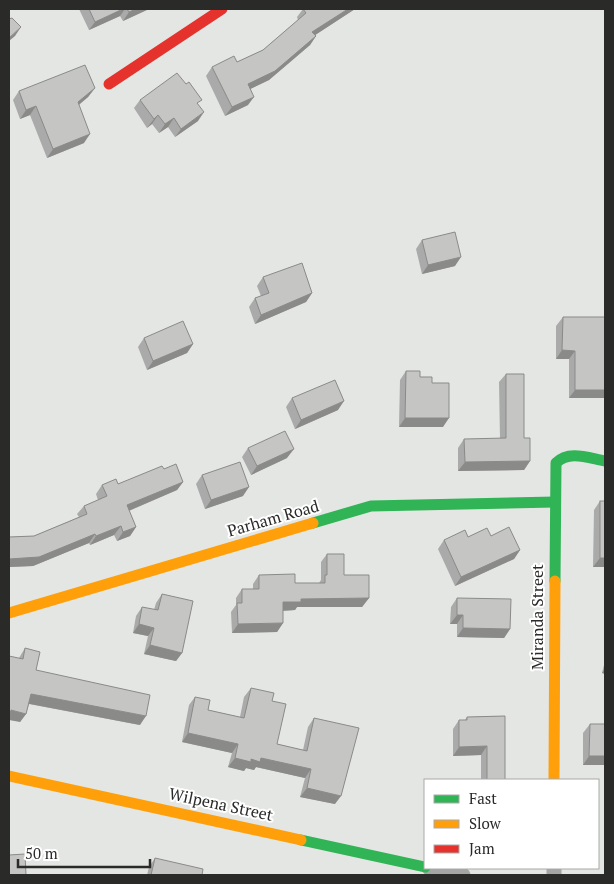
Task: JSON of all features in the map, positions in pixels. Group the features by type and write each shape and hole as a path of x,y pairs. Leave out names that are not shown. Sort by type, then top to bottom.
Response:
{"street":[{"path":"109,84 206,13 222,9"},
{"name":"Miranda Street","path":"554,779 556,463 563,456 574,455 605,461"},
{"name":"Parham Road","path":"9,613 371,506 555,502"},
{"name":"Wilpena Street","path":"9,776 424,866"},
{"name":"Wilpena Street","path":"436,869 463,875"}],"building":[{"path":"89,9 123,9 95,22"},
{"path":"303,9 348,9 312,32 316,36 275,71 248,84 254,97 232,107 212,67 234,56 237,62 263,50 306,13"},
{"path":"12,18 21,27 9,38 9,19"},
{"path":"85,65 95,88 78,102 90,134 53,149 36,106 26,110 19,91"},
{"path":"177,73 186,84 189,82 202,100 197,103 204,112 181,129 174,118 165,124 158,115 154,119 140,100"},
{"path":"455,232 461,257 428,265 422,240"},
{"path":"302,263 312,293 261,315 255,298 269,293 263,277"},
{"path":"563,317 605,317 605,390 575,390 575,351 562,350"},
{"path":"183,321 193,344 153,361 144,338"},
{"path":"406,371 420,371 420,377 432,377 432,383 449,383 449,418 405,418"},
{"path":"506,374 524,374 524,438 530,438 530,461 465,462 464,439 506,438"},
{"path":"335,380 344,401 301,420 292,398"},
{"path":"285,431 294,449 257,466 248,448"},
{"path":"240,462 249,487 211,500 202,475"},
{"path":"176,464 183,482 127,505 136,527 123,532 121,526 96,536 95,534 39,557 9,559 9,537 34,536 87,514 84,506 107,496 102,485 116,479 118,484 162,466 164,469"},
{"path":"600,501 605,501 605,558 600,558"},
{"path":"509,527 520,550 461,577 444,540 465,530 468,537 487,528 491,536"},
{"path":"327,554 344,554 344,575 369,575 369,598 301,599 301,602 283,602 283,623 238,624 237,603 242,603 242,589 259,589 259,575 295,574 295,583 325,583"},
{"path":"162,594 193,601 182,653 150,645 154,628 139,624 142,607 158,610"},
{"path":"457,598 511,599 510,629 463,628 463,615 457,615"},
{"path":"25,648 40,652 36,670 150,695 146,716 31,694 26,714 11,710 9,718 9,656 23,659"},
{"path":"251,688 274,693 272,701 286,704 277,744 307,751 314,718 359,728 341,796 307,788 311,769 261,758 260,762 251,759 251,762 235,758 238,744 188,733 195,697 210,700 208,710 244,718"},
{"path":"505,716 505,779 487,779 487,746 459,747 459,720 467,720 467,717"},
{"path":"590,724 605,724 605,756 589,756"},
{"path":"25,854 26,875 9,875 9,855"},
{"path":"155,858 203,869 202,875 151,875"}],"traffic: fast":[{"path":"555,581 556,463 561,459 573,456 605,461"},
{"path":"313,523 371,506 555,502"},
{"path":"301,840 424,867"}],"traffic: slow":[{"path":"9,613 313,523"},
{"path":"554,779 555,581"},
{"path":"9,776 301,840"}],"traffic: jam":[{"path":"109,84 222,9"}]}
